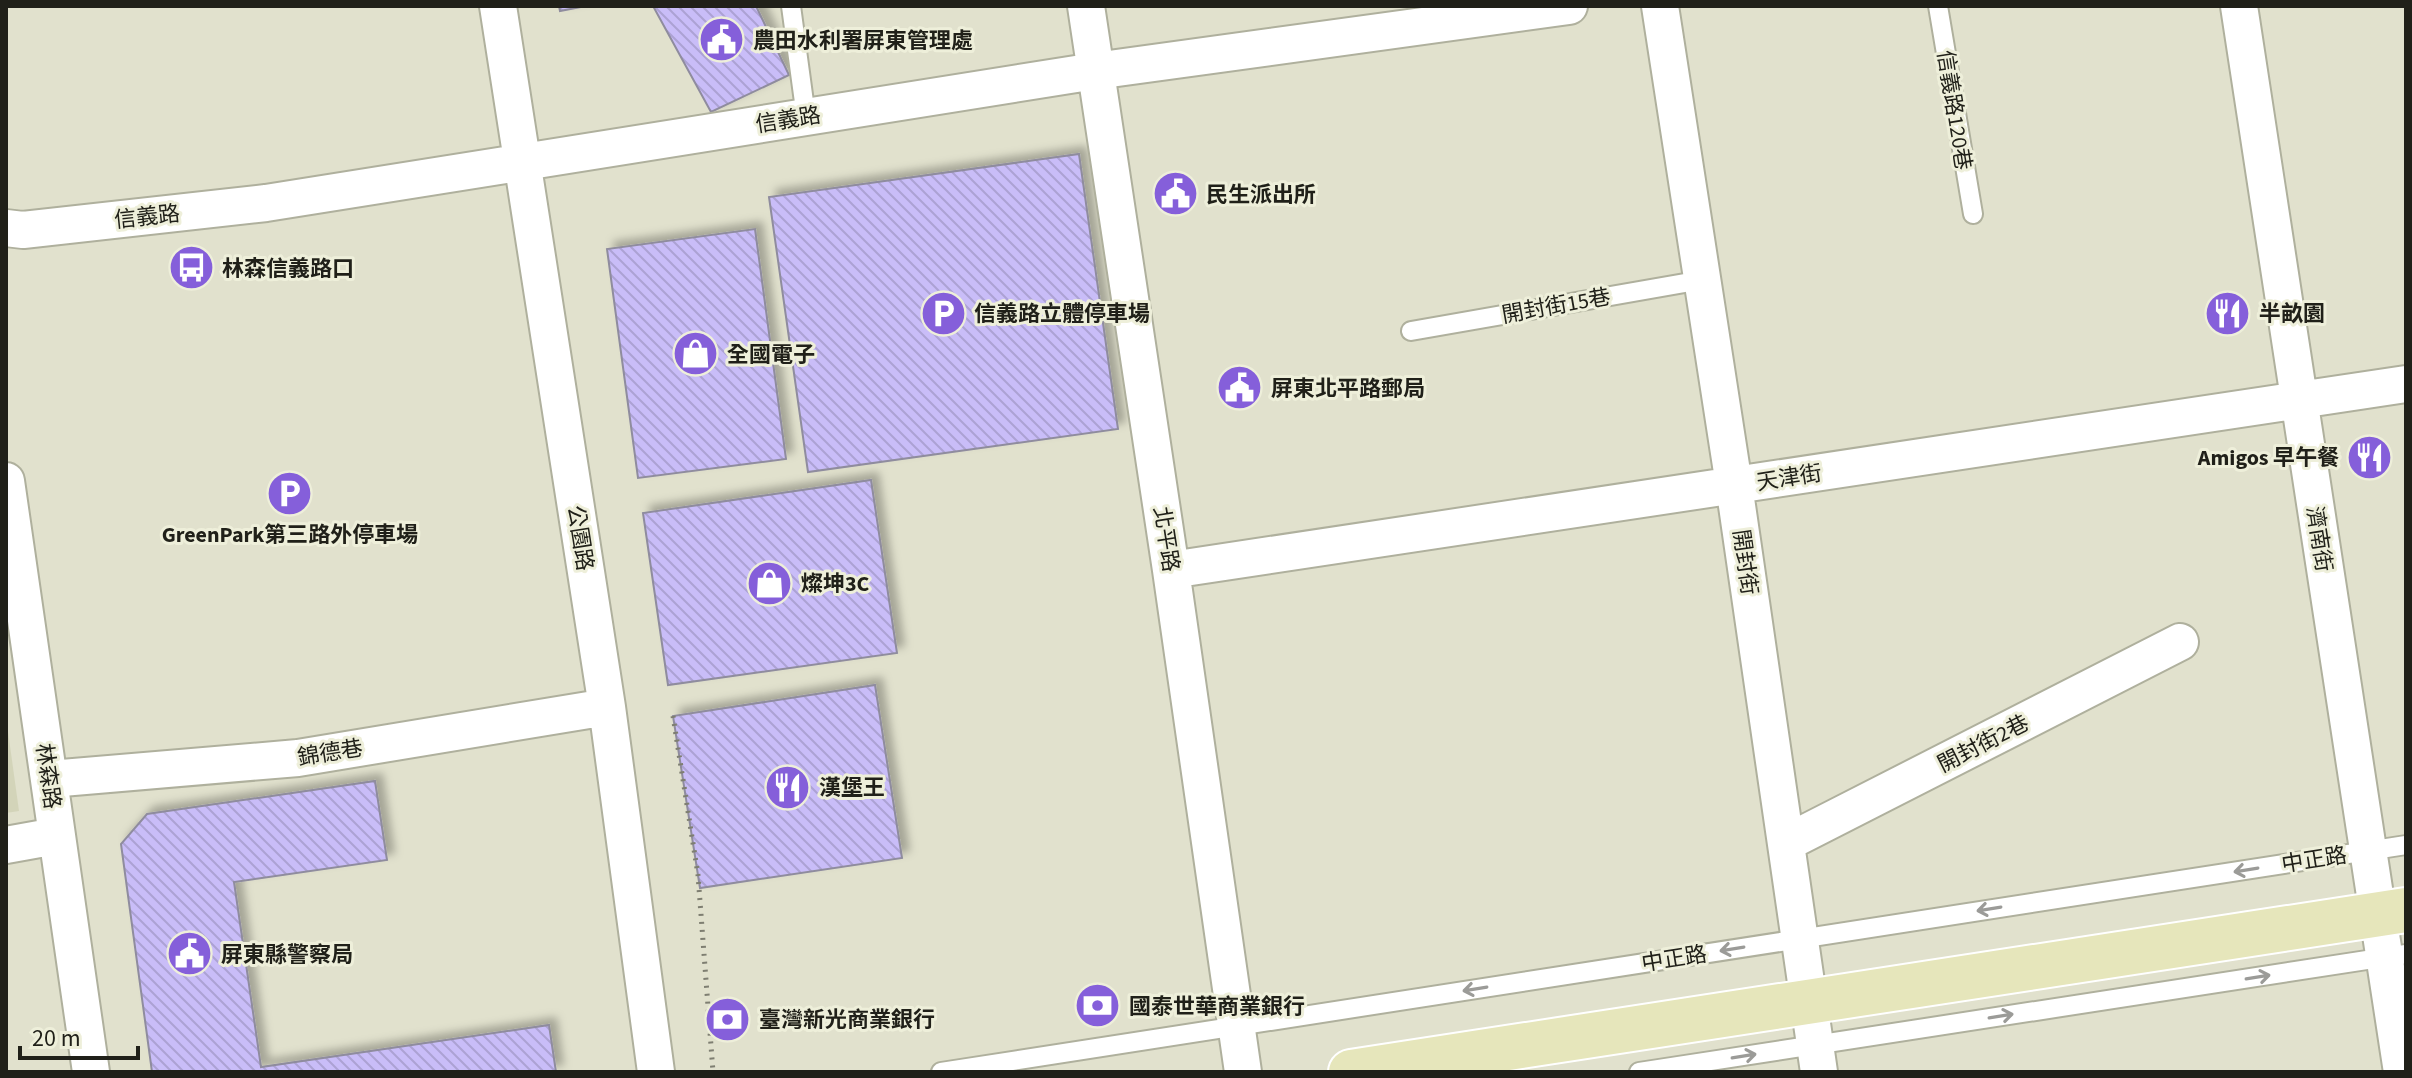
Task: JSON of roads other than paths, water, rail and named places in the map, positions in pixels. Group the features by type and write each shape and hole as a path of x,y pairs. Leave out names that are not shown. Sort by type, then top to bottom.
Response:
{"main road":[{"path":"1351,1072 2392,912"}],"street":[{"name":"公園路","path":"498,6 607,707 656,1072"},
{"name":"北平路","path":"1086,6 1243,1072"},
{"name":"信義路","path":"6,228 23,230 266,203 1095,71 1406,17 1569,6"},
{"name":"開封街","path":"1660,6 1734,485 1817,1058"},
{"name":"濟南街","path":"2239,6 2368,851 2392,912 2402,1072"},
{"name":"天津街","path":"1171,570 2406,384"},
{"name":"林森路","path":"6,481 91,1072"},
{"name":"開封街2巷","path":"1786,843 2180,642"},
{"name":"錦德巷","path":"50,779 298,758 607,707"},
{"path":"6,845 56,836"}],"lane":[{"path":"791,6 806,117"},
{"name":"信義路120巷","path":"1938,6 1973,214"},
{"name":"開封街15巷","path":"1411,331 1702,280"},
{"name":"中正路","path":"941,1072 2406,845"},
{"path":"1639,1072 1817,1058 2395,956"}],"place":[{"name":"農田水利署屏東管理處","path":"722,40"},
{"name":"民生派出所","path":"1175,194"},
{"name":"林森信義路口","path":"191,268"},
{"name":"信義路立體停車場","path":"943,313"},
{"name":"半畝園","path":"2228,313"},
{"name":"全國電子","path":"696,354"},
{"name":"屏東北平路郵局","path":"1240,388"},
{"name":"Amigos 早午餐","path":"2370,457"},
{"name":"GreenPark第三路外停車場","path":"290,493"},
{"name":"燦坤3C","path":"770,583"},
{"name":"漢堡王","path":"788,787"},
{"name":"屏東縣警察局","path":"190,954"},
{"name":"國泰世華商業銀行","path":"1098,1006"},
{"name":"臺灣新光商業銀行","path":"728,1019"}]}
